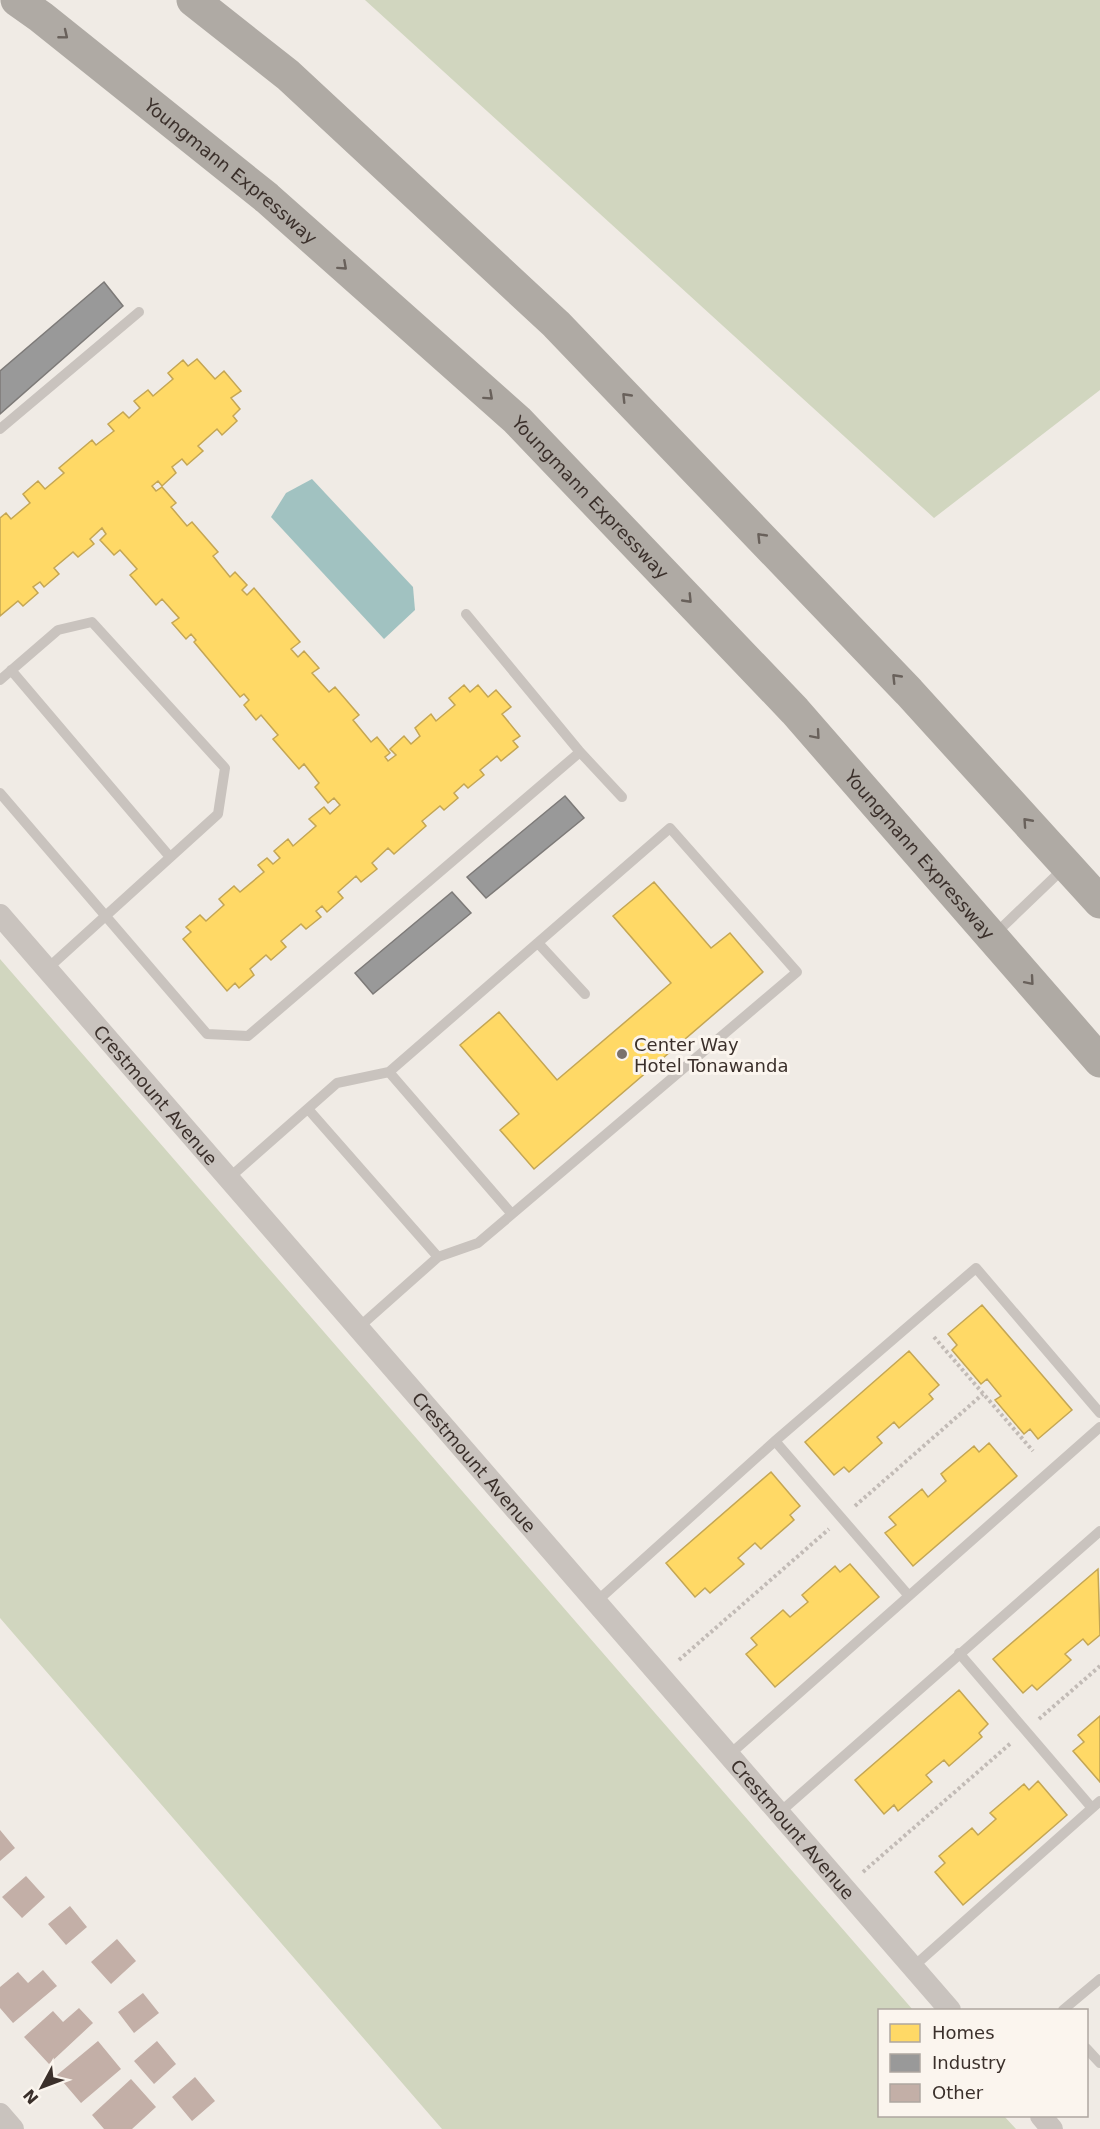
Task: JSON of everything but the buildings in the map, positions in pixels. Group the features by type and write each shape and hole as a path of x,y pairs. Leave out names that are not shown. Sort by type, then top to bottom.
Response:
{"highway":[{"name":"Youngmann Expressway","path":"17,0 267,198 517,420 795,711 1100,1061"},
{"path":"193,0 288,75 556,324 909,692 1100,902"}],"street":[{"name":"Crestmount Avenue","path":"0,915 949,2009"},
{"path":"0,2114 13,2129"},
{"path":"1043,2117 1052,2129"}],"lane":[{"path":"0,429 139,312"},
{"path":"466,614 580,752 622,798"},
{"path":"0,680 57,630 92,622 225,768 218,814 46,969"},
{"path":"11,670 170,857"},
{"path":"0,793 207,1034 248,1036 580,752"},
{"path":"229,1178 337,1083 389,1072 670,828 797,972 478,1242 438,1257 358,1328"},
{"path":"992,937 1067,865"},
{"path":"538,943 585,994"},
{"path":"389,1072 511,1213"},
{"path":"308,1109 438,1257"},
{"path":"596,1602 775,1441 976,1268 1100,1413"},
{"path":"729,1755 1100,1427"},
{"path":"775,1441 909,1596"},
{"path":"779,1813 1100,1531"},
{"path":"913,1967 1096,1805 1025,1731 959,1653"},
{"path":"1064,2009 1100,1979"},
{"path":"1088,2050 1100,2063"}],"path":[{"path":"934,1336 1033,1451"},
{"path":"661,1677 983,1394"},
{"path":"844,1889 1100,1666"}],"green space":[{"path":"365,0 1100,0 1100,390 934,518"},
{"path":"0,959 912,2009 878,2009 878,2117 1005,2117 1016,2129 442,2129 0,1618"}],"water":[{"path":"312,479 413,587 415,610 384,639 271,517 286,493"}],"place":[{"name":"Center Way Hotel Tonawanda","path":"622,1054"}]}
